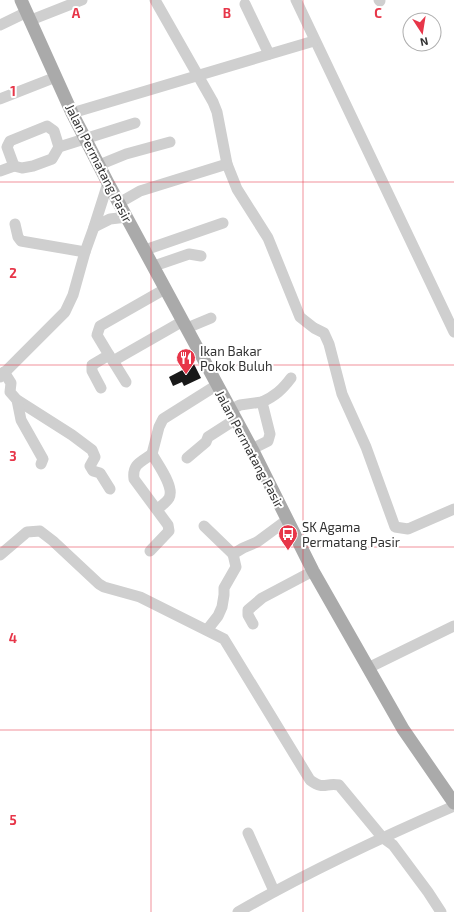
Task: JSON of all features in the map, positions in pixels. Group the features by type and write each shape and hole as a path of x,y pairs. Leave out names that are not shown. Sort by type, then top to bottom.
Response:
{"main road":[{"name":"Jalan Permatang Pasir","path":"21,0 72,113 108,183 252,449 313,571 403,729 454,805"}],"street":[{"path":"0,25 82,0"},
{"path":"155,0 213,102 217,112 227,164 237,189 268,238 300,317 314,328 324,333 342,394 366,447 395,527 408,529 454,509"},
{"path":"296,0 314,41 454,332"},
{"path":"245,4 269,54"},
{"path":"72,113 314,41"},
{"path":"0,98 56,77"},
{"path":"0,171 14,166 22,168 33,166 52,159 59,147 135,123"},
{"path":"14,166 7,147 10,141 46,126 54,131 59,147"},
{"path":"99,165 126,154 170,142"},
{"path":"119,203 140,191 227,164"},
{"path":"41,464 43,459 9,396 11,383 2,374 65,312 73,295 85,252 108,183"},
{"path":"94,227 110,219 127,217"},
{"path":"145,250 223,223"},
{"path":"15,224 18,237 21,241 85,252"},
{"path":"154,266 189,254 201,256"},
{"path":"126,382 97,335 100,326 165,289"},
{"path":"101,388 92,371 92,365 111,358 185,324 210,318"},
{"path":"187,458 206,442 208,437 233,415 240,405 262,402 272,398 282,390 291,378"},
{"path":"150,551 169,531 168,524 134,479 133,471 136,466 152,454 163,418 217,385"},
{"path":"9,396 72,435 92,450 94,457 90,466 93,471 100,473 110,489"},
{"path":"252,449 268,441 270,434 262,402"},
{"path":"152,454 169,484 171,493 168,499 157,509"},
{"path":"233,554 257,542 287,520"},
{"path":"204,526 233,554 236,567 224,588 222,607 218,616 207,630"},
{"path":"0,555 27,532 40,532 53,541 104,587 140,597 224,639 310,780 317,785 322,786 335,784 339,785 382,837 393,844 428,892 440,912"},
{"path":"253,624 248,615 248,610 262,598 313,571"},
{"path":"368,668 454,626"},
{"path":"238,912 274,891 382,837 454,805"},
{"path":"248,833 274,891"}],"building":[{"name":"Ikan Bakar Pokok Buluh","path":"194,364 201,378 184,386 182,382 173,386 169,377"}],"place":[{"name":"Ikan Bakar Pokok Buluh","path":"186,375"},
{"name":"SK Agama Permatang Pasir","path":"288,551"}]}
